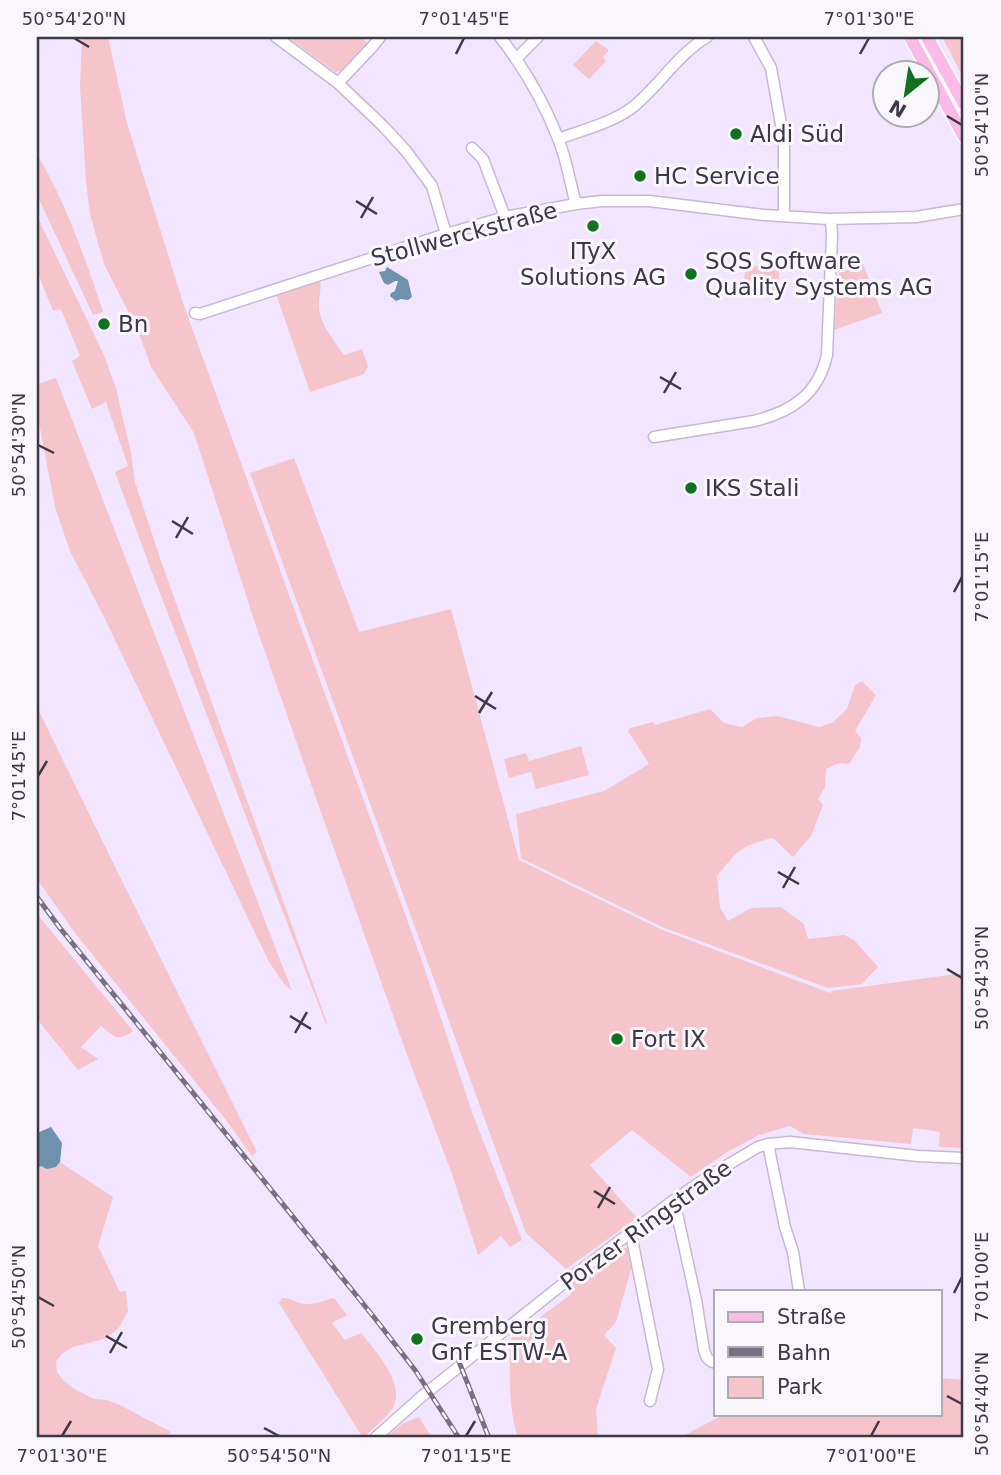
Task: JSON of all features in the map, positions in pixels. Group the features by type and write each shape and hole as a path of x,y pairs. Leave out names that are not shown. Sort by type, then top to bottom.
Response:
{"main road":[{"path":"910,37 964,137"},
{"path":"927,37 964,104"}],"street":[{"path":"276,37 338,83 406,151 432,186 446,234"},
{"path":"338,83 380,37"},
{"path":"500,37 538,97 558,139 576,204"},
{"path":"516,59 538,37"},
{"path":"558,139 618,117 630,109 692,46 707,37"},
{"path":"754,37 771,68 782,129 784,216"},
{"path":"472,148 482,159 505,217"},
{"name":"Stollwerckstraße","path":"195,313 200,314 505,217 576,204 649,201 831,219 916,217 964,209"},
{"name":"Stollwerckstraße","path":"948,211 964,202"},
{"path":"654,437 768,418 795,405 808,392 821,373 827,355 831,219"},
{"name":"Porzer Ringstraße","path":"376,1438 421,1397 569,1279 674,1200 744,1153 768,1144 790,1142 918,1156 964,1158"},
{"path":"768,1144 785,1227 793,1251 799,1290"},
{"path":"674,1200 706,1357 714,1362"},
{"path":"631,1234 658,1369 650,1401"}],"green space":[{"path":"82,37 108,37 127,123 184,306 421,958 473,1115 522,1240 510,1247 501,1236 478,1255 452,1174 406,1052 256,626 194,433 151,367 139,333 104,264 90,214 86,181 80,86"},
{"path":"288,37 359,37 368,43 341,71 335,72"},
{"path":"942,37 964,37 964,79"},
{"path":"596,41 609,50 603,57 606,61 589,79 573,65"},
{"path":"37,154 74,231 103,312 93,315 37,195"},
{"path":"37,216 103,353 116,388 135,482 161,561 326,1024 115,472 128,466 106,402 92,409 72,361 80,356 61,309 53,311 37,271"},
{"path":"863,264 882,313 834,330 839,273"},
{"path":"745,266 779,267 779,292 744,291"},
{"path":"320,279 319,308 325,327 344,355 362,349 368,366 364,374 310,392 276,294"},
{"path":"56,378 292,991 269,962 70,551 55,507 37,412 37,384"},
{"path":"294,458 359,632 451,609 519,860 660,929 830,993 964,973 964,1148 939,1147 940,1132 913,1128 911,1144 804,1134 790,1126 759,1135 727,1152 691,1177 632,1130 590,1165 637,1218 566,1269 526,1233 250,473"},
{"path":"862,681 876,695 855,731 861,738 860,747 849,764 839,763 826,769 825,787 818,799 823,805 811,836 793,857 773,838 754,843 735,855 717,876 720,908 728,921 751,908 781,907 804,924 808,939 844,935 854,940 878,967 862,984 828,988 662,927 521,858 516,814 604,791 649,764 628,731 630,728 653,722 655,725 710,709 724,723 742,727 757,718 778,716 819,727 832,723 847,709 855,685"},
{"path":"37,707 257,1152 252,1156 75,933 37,879"},
{"path":"581,746 589,775 536,789 531,772 509,778 504,759 526,753 529,761"},
{"path":"37,914 133,1031 119,1037 101,1026 81,1047 98,1059 78,1070 37,1019"},
{"path":"60,1162 113,1197 98,1246 120,1292 126,1291 128,1312 118,1329 104,1339 73,1347 63,1353 56,1361 57,1372 76,1390 94,1399 120,1405 171,1432 165,1438 37,1438 37,1169 41,1166 56,1167"},
{"path":"624,1248 631,1252 633,1262 616,1322 604,1335 616,1348 596,1409 598,1438 518,1438 511,1402 511,1339 570,1295 572,1284 602,1259"},
{"path":"282,1298 309,1304 334,1298 347,1315 332,1323 345,1340 361,1333 388,1369 396,1390 395,1401 388,1414 363,1438 279,1303"},
{"path":"942,1378 964,1380 964,1438 679,1438 721,1416 942,1416"},
{"path":"419,1417 432,1438 385,1438 402,1424"}],"water":[{"path":"387,267 408,280 412,297 408,300 396,301 390,296 398,281 388,285 384,283 379,272 385,271"},
{"path":"51,1127 62,1143 60,1162 56,1167 47,1169 41,1166 37,1169 37,1133"}],"railway":[{"path":"37,897 373,1316 415,1370 459,1438"},
{"path":"456,1354 489,1438"}],"place":[{"name":"Aldi Süd","path":"736,134"},
{"name":"HC Service","path":"640,176"},
{"name":"ITyX Solutions AG","path":"593,226"},
{"name":"SQS Software Quality Systems AG","path":"691,274"},
{"name":"Bn","path":"104,324"},
{"name":"IKS Stali","path":"691,488"},
{"name":"Fort IX","path":"617,1039"},
{"name":"Gremberg Gnf ESTW-A","path":"417,1339"}]}
